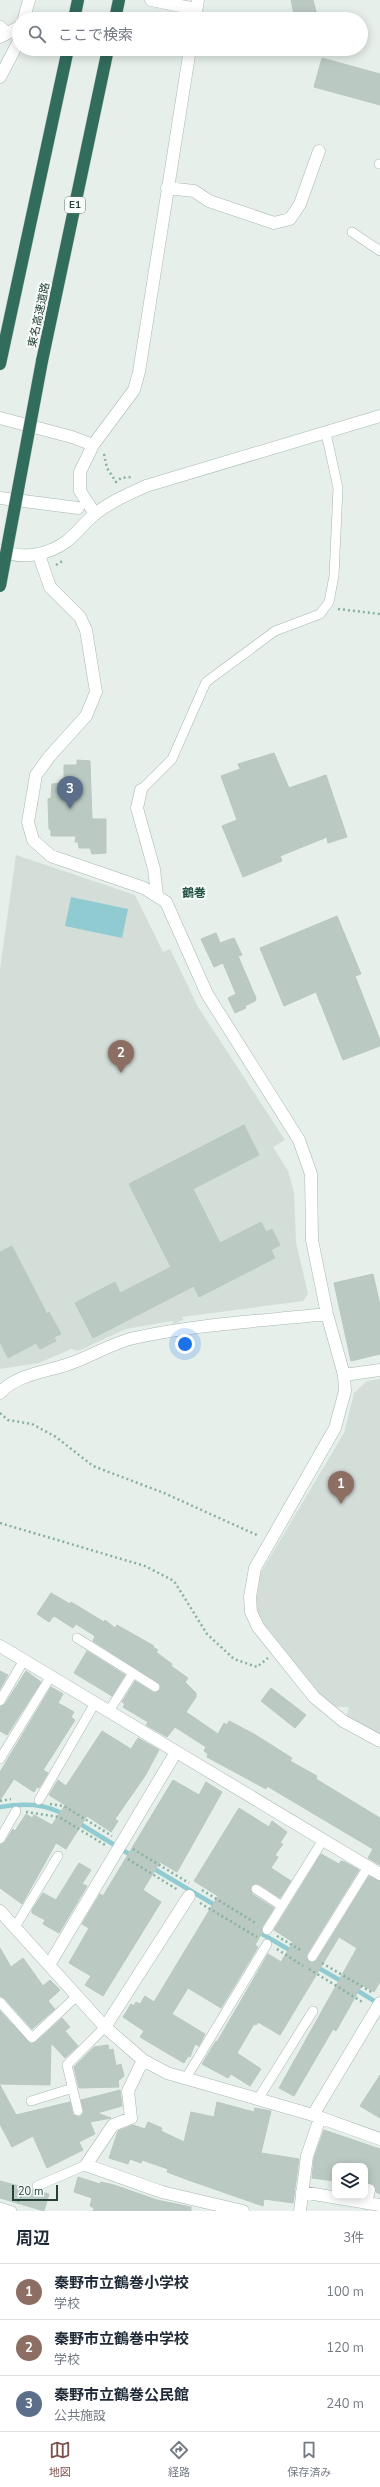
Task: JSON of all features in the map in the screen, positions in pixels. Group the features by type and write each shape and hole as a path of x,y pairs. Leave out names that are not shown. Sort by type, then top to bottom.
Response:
{"highway":[{"path":"75,12 78,0"},
{"path":"116,12 119,0"},
{"path":"0,362 66,56"},
{"name":"東名高速道路","path":"0,586 42,362 107,56"}],"street":[{"path":"26,12 29,0"},
{"path":"151,0 196,9"},
{"path":"0,77 12,54"},
{"path":"95,514 80,491 80,472 93,445 134,390 139,372 189,56"},
{"path":"167,188 194,191 209,202 274,223 290,219 300,204 319,151"},
{"path":"0,551 13,556 39,555 66,542 95,514 117,499 146,486 380,416"},
{"path":"0,418 93,445"},
{"path":"0,498 78,508"},
{"path":"39,555 50,587 80,616 86,630 96,692 86,716 49,757 36,775 28,822 33,840 51,856 157,895 166,902 207,994 299,1140 311,1174 312,1240 327,1314 344,1375 345,1391 335,1428 255,1568 250,1597 251,1612 258,1627 314,1697 343,1721 380,1741"},
{"path":"140,790 137,808 154,869 157,895"},
{"path":"0,1393 5,1387 32,1374 66,1365 132,1338 196,1328 327,1314"},
{"path":"344,1375 380,1370"},
{"path":"0,1646 380,1874"},
{"path":"49,1965 176,1752"},
{"path":"105,2027 188,1896"},
{"path":"0,1911 105,2027 143,2060 167,2073 317,2117 380,2139"},
{"path":"300,2211 307,2156 317,2117 378,2007"},
{"path":"143,2060 128,2091 131,2118 113,2125 86,2165 162,2192 243,2211"},
{"path":"366,2202 369,2190"},
{"path":"302,2192 380,2205"}],"lane":[{"path":"352,232 380,251"},
{"path":"140,790 172,759 206,682 275,631 320,614 325,608 333,588 338,488 326,432"},
{"path":"77,1638 155,1687"},
{"path":"0,1701 24,1660"},
{"path":"109,1711 133,1673"},
{"path":"0,1759 51,1676"},
{"path":"39,1800 95,1703"},
{"path":"0,1839 16,1811"},
{"path":"267,1930 323,1840"},
{"path":"15,1928 58,1856"},
{"path":"312,1957 368,1867"},
{"path":"256,1889 282,1906"},
{"path":"186,2078 267,1944"},
{"path":"0,2002 32,2038 77,1996"},
{"path":"258,2100 313,2011"},
{"path":"78,2111 67,2065 105,2027"},
{"path":"31,2101 73,2088"},
{"path":"37,2186 86,2165"},
{"path":"0,2207 15,2208"}],"path":[{"path":"106,448 104,454 107,468 116,482 129,477"},
{"path":"57,566 68,557"},
{"path":"325,608 380,614"},
{"path":"0,1413 8,1420 32,1424 56,1437 92,1466 171,1496 258,1535 269,1544"},
{"path":"0,1523 145,1566 174,1581 208,1634 234,1659 257,1667 277,1650"},
{"path":"16,1811 59,1817 119,1848 188,1896 267,1944 378,2007"},
{"path":"15,2208 26,2184 37,2186"}],"shaded area":[{"path":"16,855 135,895 163,952 170,949 198,1007 285,1140 273,1147 288,1171 294,1193 296,1242 308,1294 303,1301 182,1317 183,1320 174,1324 172,1321 126,1329 78,1351 71,1349 39,1363 0,1369 0,969"},
{"path":"380,1379 380,1735 346,1718 349,1707 335,1707 317,1694 261,1624 256,1605 260,1574 344,1433 354,1393 367,1381"}],"water":[{"path":"71,897 128,909 122,938 65,926"}],"building":[{"path":"291,0 313,0 316,12 294,12"},
{"path":"322,58 380,74 380,105 314,87"},
{"path":"274,753 289,788 326,775 347,837 328,843 327,837 280,856 282,861 243,877 222,826 237,820 221,776 240,769 238,764"},
{"path":"77,760 90,761 92,819 106,819 106,853 92,854 90,848 79,848 78,842 75,842 76,836 51,836 51,830 49,829 48,799 51,798 52,784 64,783 64,765 77,765"},
{"path":"337,916 361,974 355,976 380,1040 380,1046 343,1060 316,992 284,1006 260,948"},
{"path":"216,933 220,943 234,938 242,955 238,956 256,998 255,1001 245,1006 246,1008 235,1013 228,998 236,994 223,963 214,967 201,939"},
{"path":"244,1125 259,1155 193,1189 220,1243 261,1222 266,1232 272,1229 280,1245 271,1250 275,1258 199,1297 194,1286 93,1338 75,1303 115,1282 120,1293 171,1267 129,1184"},
{"path":"12,1246 47,1314 49,1312 61,1334 54,1337 56,1341 40,1349 36,1343 8,1358 0,1342 0,1252"},
{"path":"373,1274 380,1305 380,1354 351,1361 334,1283"},
{"path":"51,1593 70,1604 71,1602 104,1622 105,1620 115,1628 117,1625 154,1646 153,1647 158,1650 156,1652 172,1664 171,1666 188,1678 185,1682 196,1693 196,1697 186,1712 218,1734 224,1723 227,1725 229,1721 254,1734 292,1758 290,1761 317,1776 316,1779 380,1818 380,1865 368,1858 373,1849 267,1786 266,1789 207,1757 208,1754 204,1751 206,1747 175,1727 167,1737 146,1725 148,1722 123,1707 125,1704 122,1702 135,1681 154,1693 160,1690 160,1684 93,1641 95,1636 76,1624 73,1628 54,1616 49,1622 37,1614"},
{"path":"87,1651 125,1675 112,1696 74,1673"},
{"path":"0,1671 8,1675 0,1689"},
{"path":"26,1671 41,1682 7,1735 0,1731 0,1707 5,1704"},
{"path":"51,1687 63,1694 58,1703 74,1712 71,1717 75,1720 43,1770 48,1773 39,1788 37,1787 34,1792 14,1779 0,1800 0,1772"},
{"path":"271,1688 306,1715 295,1728 261,1701"},
{"path":"102,1731 131,1749 138,1738 159,1750 145,1776 115,1819 118,1821 111,1832 87,1816 66,1849 56,1843 22,1904 0,1888 0,1845 5,1842 13,1829 15,1831 26,1814 32,1818 34,1815 52,1825 65,1805 49,1795 58,1780 66,1786"},
{"path":"173,1780 199,1795 206,1782 222,1792 177,1872 160,1862 143,1890 161,1902 103,1996 85,1985 91,1976 69,1963 89,1928 82,1924 100,1894 103,1896"},
{"path":"239,1808 269,1827 272,1821 287,1832 280,1843 283,1844 275,1855 278,1857 271,1868 291,1881 280,1898 259,1884 251,1886 252,1894 274,1908 262,1927 262,1933 255,1945 258,1947 221,2008 188,1988 172,2014 205,2034 199,2046 195,2044 190,2057 188,2056 184,2063 140,2037 144,2031 123,2017 131,2004 134,2006 136,2002 140,2004 145,1996 154,2002 218,1896 194,1881"},
{"path":"321,1854 339,1864 341,1861 345,1862 359,1870 307,1954 307,1959 311,1963 317,1960 369,1876 380,1881 380,1982 374,1992 362,1985 336,2031 333,2029 294,2096 279,2088 357,1948 339,1937 280,2035 258,2022 256,2025 254,2024 237,2053 261,2069 250,2086 231,2074 228,2078 202,2064 216,2041 217,2042 268,1954 281,1962 293,1942 274,1930"},
{"path":"79,1863 91,1870 82,1884 87,1886 59,1933 43,1924 45,1920 32,1913 32,1910 43,1893 56,1900"},
{"path":"0,1948 11,1967 23,1958 43,1986 50,1980 60,1990 48,2001 55,2009 32,2029 4,1998 0,1996"},
{"path":"0,2011 31,2044 36,2042 62,2018 70,2027 65,2031 78,2046 65,2058 51,2043 50,2085 0,2084"},
{"path":"108,2045 109,2050 113,2049 116,2066 121,2064 124,2076 118,2081 119,2087 79,2088 74,2067 94,2047"},
{"path":"380,2075 380,2118 360,2106"},
{"path":"0,2085 16,2115 70,2102 73,2115 80,2117 84,2112 81,2100 120,2090 122,2106 97,2113 111,2118 90,2122 95,2134 79,2142 83,2150 47,2168 33,2136 12,2147 0,2124"},
{"path":"217,2102 254,2112 255,2108 271,2111 261,2153 299,2159 293,2203 264,2199 263,2206 167,2172 168,2169 142,2160 141,2163 130,2159 128,2164 109,2158 118,2131 133,2125 145,2129 148,2122 162,2128 161,2131 184,2142 191,2112 214,2117"},
{"path":"324,2130 380,2149 380,2194 376,2192 374,2184 368,2184 368,2163 332,2163 332,2181 312,2178 314,2158"},
{"path":"78,2177 100,2184 101,2182 114,2185 157,2200 191,2207 191,2211 93,2211 94,2208 90,2206 92,2198 74,2192"},
{"path":"0,2181 49,2194 44,2211 0,2198"}],"waterway":[{"path":"0,1807 34,1805 49,1808 65,1815"},
{"path":"77,1822 134,1857"},
{"path":"151,1867 218,1907"},
{"path":"257,1931 293,1952"},
{"path":"315,1966 343,1982"},
{"path":"355,1989 379,2004"}],"place":[{"name":"秦野市立鶴巻公民館","path":"70,809"},
{"name":"秦野市立鶴巻中学校","path":"121,1073"},
{"name":"秦野市立鶴巻小学校","path":"341,1504"}],"district":[{"name":"鶴巻","path":"194,893"}]}
